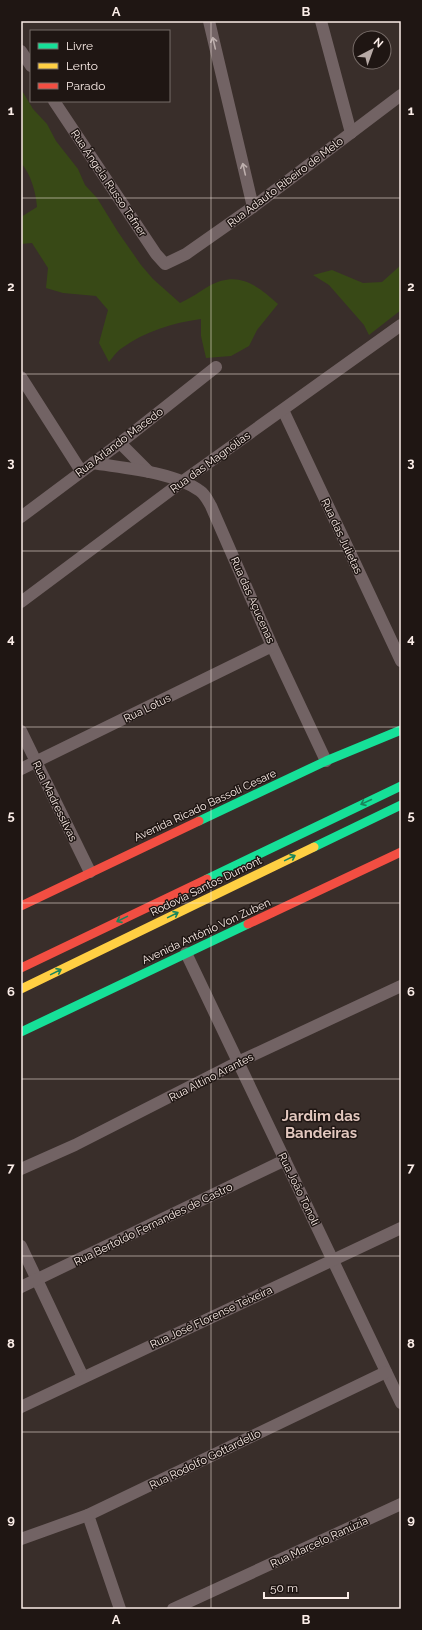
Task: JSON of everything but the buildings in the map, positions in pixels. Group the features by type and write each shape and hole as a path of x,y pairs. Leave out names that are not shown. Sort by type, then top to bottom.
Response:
{"main road":[{"name":"Avenida Ricado Bassoli Cesare","path":"21,906 326,761 401,730"},
{"name":"Rodovia Santos Dumont","path":"21,968 401,786"},
{"name":"Rodovia Santos Dumont","path":"21,988 401,805"},
{"name":"Avenida Antônio Von Zuben","path":"21,1032 401,852"}],"street":[{"path":"209,21 253,207"},
{"path":"321,21 351,133"},
{"path":"21,51 30,64"},
{"name":"Rua Adauto Ribeiro de Melo","path":"165,264 186,254 253,207 401,95"},
{"name":"Rua Ângela Russo Tafner","path":"55,102 156,254 165,264"},
{"name":"Rua das Magnólias","path":"21,602 182,482 401,326"},
{"name":"Rua Arlando Macedo","path":"21,516 120,443 216,367"},
{"path":"21,377 81,471"},
{"name":"Rua das Julietas","path":"283,410 401,661"},
{"name":"Rua das Açucenas","path":"120,443 149,472"},
{"name":"Rua das Açucenas","path":"92,463 149,472 182,482 201,491 211,506 272,646 326,761"},
{"name":"Rua Lotus","path":"21,769 272,646"},
{"name":"Rua Madressilvas","path":"21,731 90,872"},
{"name":"Rua João Tonoli","path":"186,953 401,1403"},
{"name":"Rua Altino Arantes","path":"21,1169 75,1145 238,1062 401,986"},
{"name":"Rua Bertoldo Fernandes de Castro","path":"21,1287 285,1160"},
{"name":"Rua José Florense Teixeira","path":"21,1407 401,1228"},
{"path":"21,1246 83,1377"},
{"name":"Rua Rodolfo Gottardello","path":"21,1539 88,1515 386,1372"},
{"name":"Rua Marcelo Ranúzia","path":"172,1609 401,1504"},
{"path":"88,1515 120,1609"}],"green space":[{"path":"21,89 33,109 47,124 56,141 78,169 85,185 97,198 141,265 153,279 180,303 219,281 229,279 246,282 255,286 278,304 257,330 249,346 231,356 206,358 201,336 201,319 170,325 150,332 120,349 109,362 99,343 108,310 96,296 63,293 46,288 48,268 32,243 21,244 21,217 37,207 28,173 21,163"},
{"path":"401,265 401,310 369,335 364,325 329,285 313,275 332,270 363,283 382,282"}],"traffic: fast":[{"path":"199,821 326,761 401,730"},
{"path":"207,879 401,786"},
{"path":"314,847 401,805"},
{"path":"21,1032 248,924"}],"traffic: slow":[{"path":"21,989 314,847"}],"traffic: jam":[{"path":"21,906 199,821"},
{"path":"248,924 401,852"},
{"path":"21,968 207,879"}],"district":[{"name":"Jardim das Bandeiras","path":"321,1124"}]}
